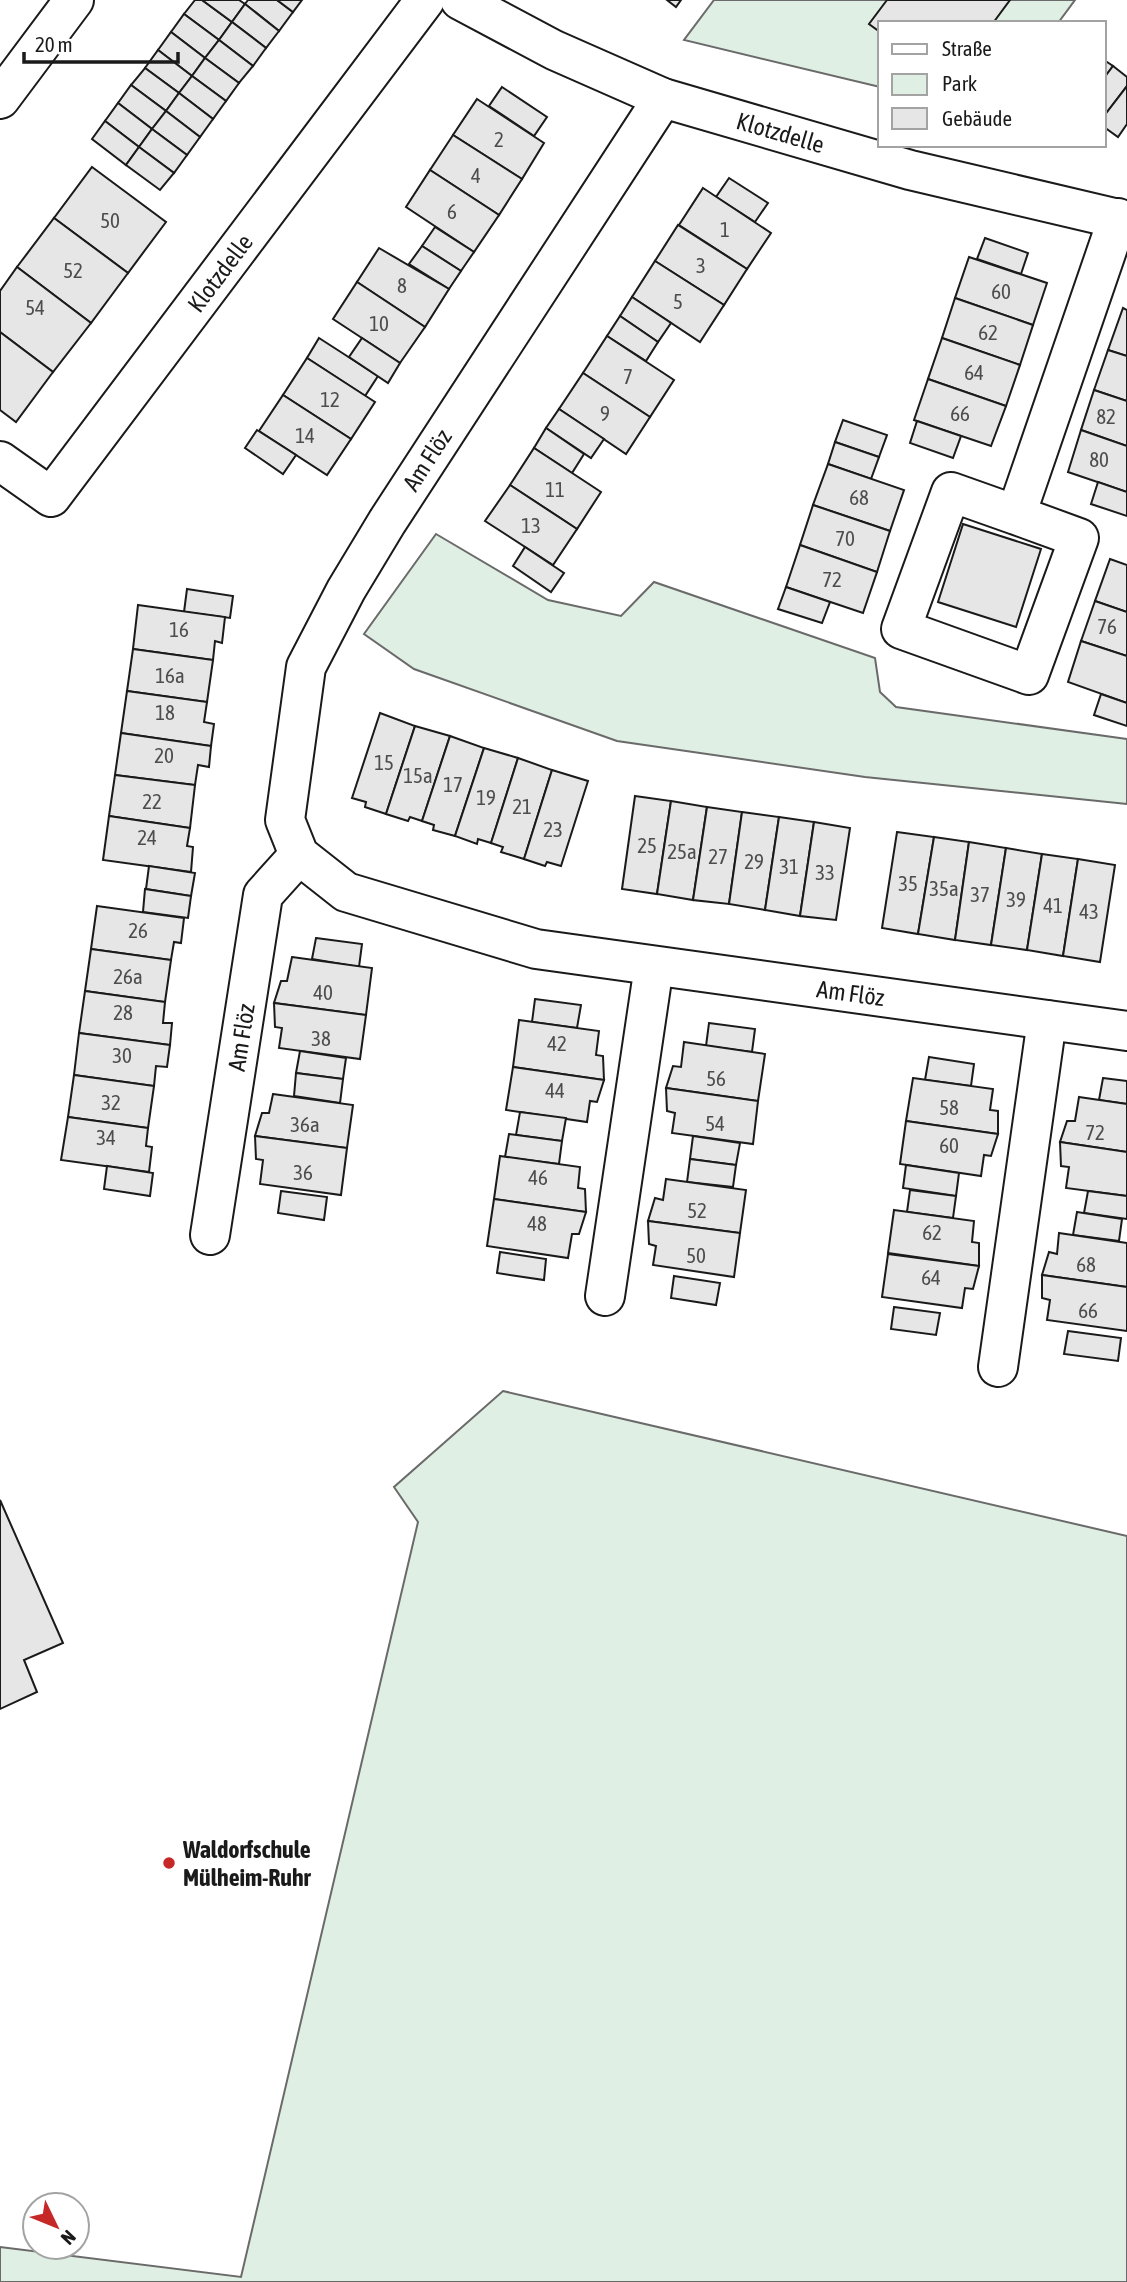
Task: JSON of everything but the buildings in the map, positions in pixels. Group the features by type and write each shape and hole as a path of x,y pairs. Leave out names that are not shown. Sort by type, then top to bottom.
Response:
{"street":[{"path":"0,99 74,0"},
{"name":"Klotzdelle","path":"0,461 51,497 425,0"},
{"name":"Klotzdelle","path":"460,0 554,50 663,98 910,170 1122,220 1016,515"},
{"name":"Am Flöz","path":"663,98 387,522 346,590 306,667 285,820 299,855 346,892 536,949 1127,1031"},
{"path":"951,492 1016,515 1079,538 1029,675 901,629 951,492"},
{"name":"Am Flöz","path":"210,1235 263,895 299,855"},
{"path":"605,1296 654,966"},
{"path":"998,1367 1047,1020"}],"green space":[{"path":"714,0 1075,0 1059,21 878,21 878,87 684,40"},
{"path":"436,534 548,600 621,616 654,582 875,658 880,692 896,707 1127,739 1127,804 865,777 617,741 414,669 364,634"},
{"path":"503,1391 1127,1536 1127,2282 0,2282 0,2247 21,2250 21,2261 91,2261 91,2258 241,2277 418,1522 394,1487"}],"place":[{"name":"Waldorfschule Mülheim-Ruhr","path":"169,1863"}]}
